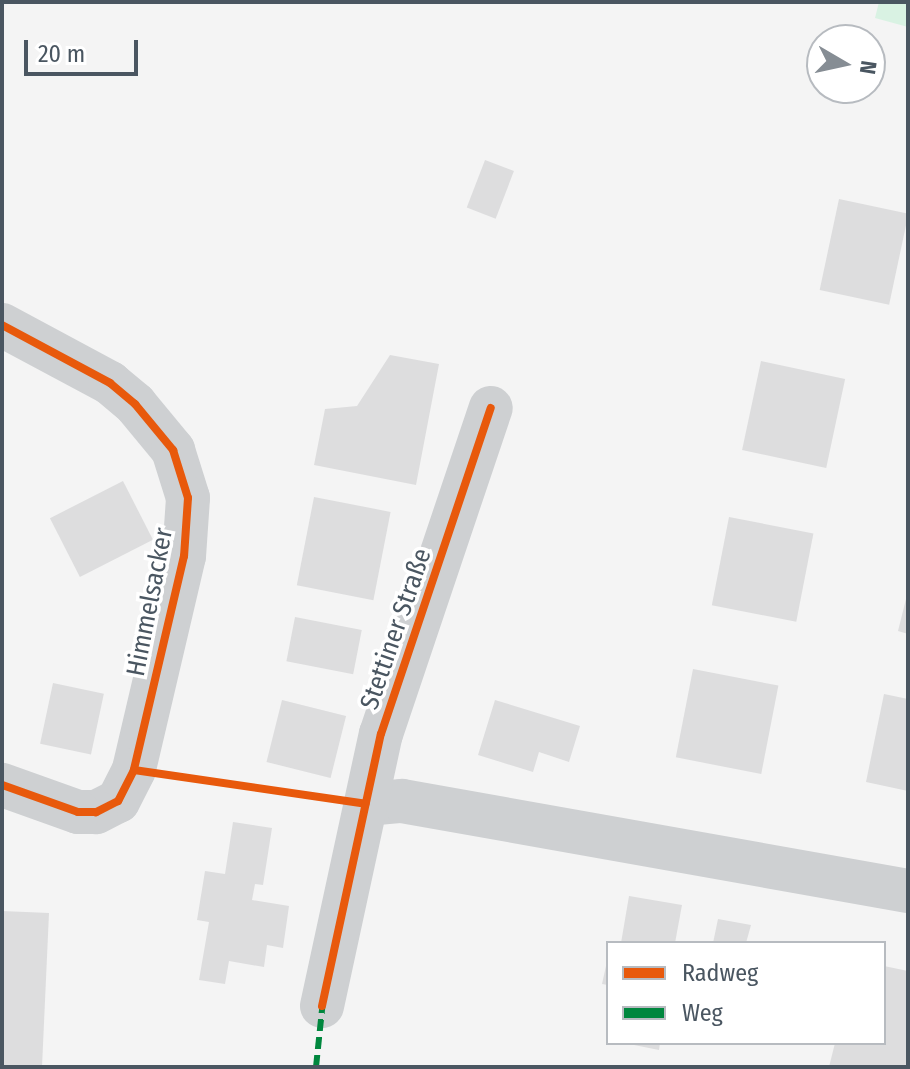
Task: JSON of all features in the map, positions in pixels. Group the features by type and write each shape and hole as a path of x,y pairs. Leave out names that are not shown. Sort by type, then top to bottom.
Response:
{"street":[{"name":"Himmelsacker","path":"2,325 110,383 135,404 173,450 188,498 184,556 134,770 118,801 96,812 78,812 2,785"},
{"name":"Stettiner Straße","path":"322,1006 343,891 381,734 491,408"},
{"path":"366,804 402,801 908,891"}],"green space":[{"path":"879,2 908,2 908,27 875,18"}],"building":[{"path":"485,160 514,171 496,219 467,208"},
{"path":"839,199 908,214 889,305 820,290"},
{"path":"390,355 439,364 416,485 314,465 325,409 357,406"},
{"path":"761,361 845,379 826,468 742,450"},
{"path":"123,481 153,540 80,577 50,518"},
{"path":"314,497 391,512 373,600 297,585"},
{"path":"729,517 813,533 796,622 712,605"},
{"path":"908,596 908,634 898,631"},
{"path":"295,617 362,630 353,674 286,661"},
{"path":"693,669 778,686 761,774 676,757"},
{"path":"53,683 104,694 91,754 40,744"},
{"path":"884,694 908,699 908,791 866,782"},
{"path":"282,700 346,716 331,778 267,762"},
{"path":"495,700 580,726 569,762 539,752 533,772 478,755"},
{"path":"233,822 272,828 263,885 255,884 252,900 289,906 283,948 267,945 264,967 229,961 225,984 199,980 209,922 197,920 205,871 225,874"},
{"path":"629,896 682,905 675,941 621,941"},
{"path":"2,911 49,913 42,1067 2,1067"},
{"path":"718,919 751,925 747,941 713,941"},
{"path":"886,966 908,971 908,1067 829,1067 834,1045 886,1045"},
{"path":"634,1045 660,1045 659,1050"}],"marked path":[{"path":"316,1067 323,1000"}],"cycle path":[{"path":"2,325 110,383 135,404 173,450 188,498 184,556 134,770 118,801 96,812 78,812 2,785"},
{"path":"322,1006 381,734 491,408"},
{"path":"134,770 366,804"}]}
